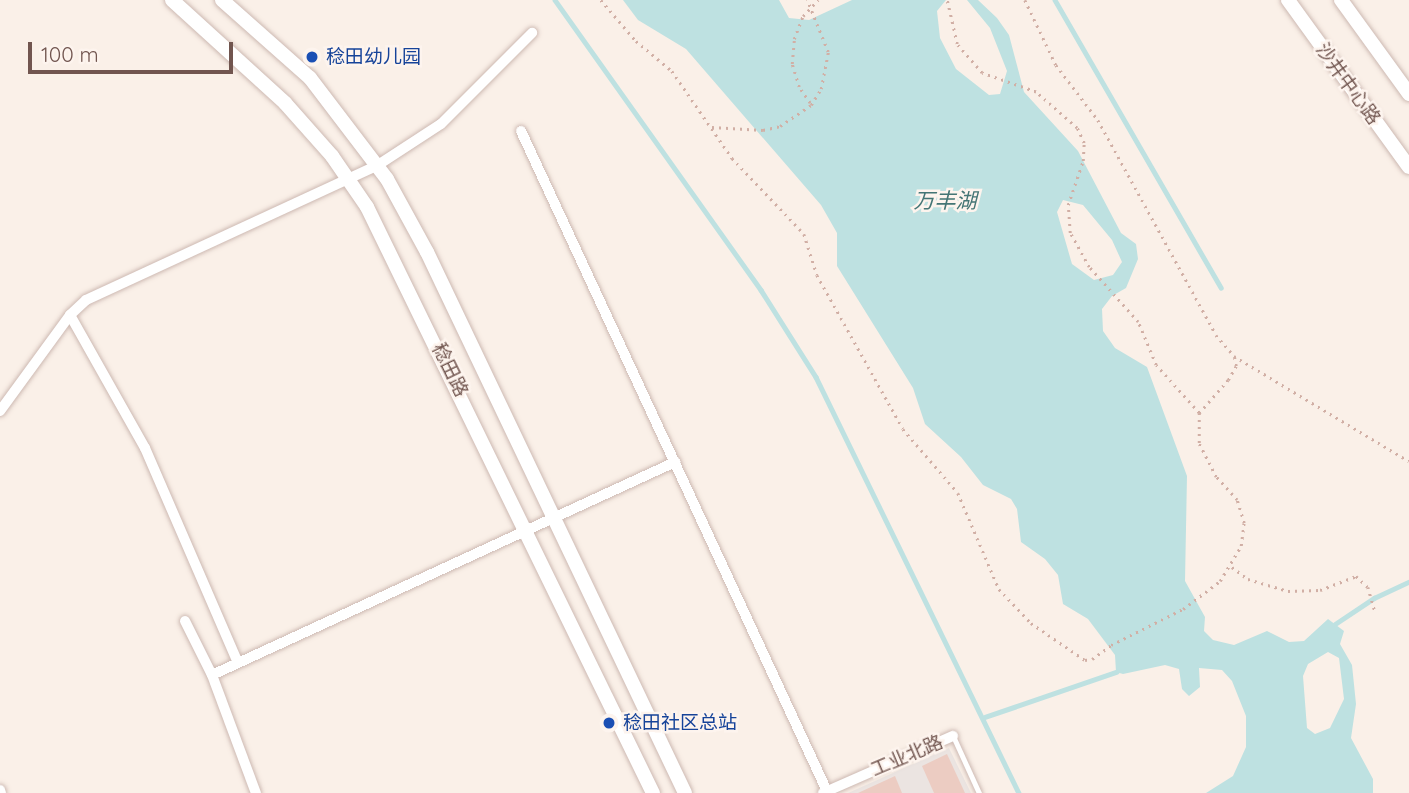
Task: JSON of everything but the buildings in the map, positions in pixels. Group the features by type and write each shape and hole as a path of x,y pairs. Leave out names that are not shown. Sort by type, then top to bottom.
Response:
{"street":[{"name":"稔田路","path":"172,0 285,103 350,180 391,250 653,793"},
{"name":"稔田路","path":"222,0 310,78 378,165 422,243 685,793"},
{"name":"沙井中心路","path":"1288,0 1409,167"},
{"path":"1341,0 1409,94"},
{"path":"0,411 69,315 86,300 378,165 449,116 532,33"},
{"path":"521,131 825,792"},
{"path":"69,315 145,449 238,663"},
{"path":"212,674 674,462"},
{"path":"185,621 212,674 256,793"},
{"name":"工业北路","path":"825,792 953,736"}],"lane":[{"path":"953,736 979,793"}],"path":[{"path":"601,0 636,41 672,71 756,187 804,233 817,275 903,429 950,480 999,589 1031,624 1085,660 1092,659 1111,645 1183,609 1232,567 1244,523 1237,500 1216,477 1199,443 1199,413 1228,380 1236,366 1234,356"},
{"path":"712,127 746,130 780,126 811,105 827,71 828,52 825,34 807,0"},
{"path":"811,105 799,87 792,64 794,39 818,0"},
{"path":"947,0 957,44 982,73 1036,92 1077,128 1084,143 1083,160 1068,205 1070,233 1089,267 1138,322 1156,365 1199,413"},
{"path":"1025,0 1056,65 1098,120 1216,335 1234,356 1409,461"},
{"path":"1232,567 1258,583 1288,591 1320,590 1356,576 1365,580 1374,611"}],"shaded area":[{"path":"949,748 971,793 848,793"}],"water":[{"name":"万丰湖","path":"623,0 779,0 789,18 809,20 852,0 946,0 937,11 940,38 956,69 989,95 1000,94 1007,71 990,28 967,0 978,0 997,18 1009,35 1024,92 1078,151 1121,233 1136,244 1138,259 1126,288 1112,296 1102,309 1103,331 1115,348 1147,367 1187,476 1185,581 1205,617 1204,631 1213,640 1234,645 1267,631 1289,642 1304,641 1328,619 1344,631 1340,644 1352,665 1356,704 1351,738 1373,779 1373,793 1206,793 1233,776 1246,747 1246,716 1232,681 1222,670 1199,668 1200,687 1189,696 1182,689 1179,669 1165,665 1123,674 1116,672 1115,655 1088,619 1063,604 1058,575 1045,559 1021,542 1017,509 1011,499 983,485 961,457 925,424 913,388 837,266 837,233 821,205 686,49 638,20","holes":["1063,200 1083,205 1112,240 1122,262 1113,275 1094,280 1072,264 1057,212","1328,652 1339,658 1344,699 1330,728 1315,734 1307,728 1303,676 1308,664"]}],"waterway":[{"path":"555,0 761,290 816,377 1019,793"},
{"path":"1055,0 1221,287"},
{"path":"1335,624 1374,598 1409,582"},
{"path":"985,717 1116,672"}],"place":[{"name":"稔田幼儿园","path":"312,57"},
{"name":"稔田社区总站","path":"609,723"}]}
